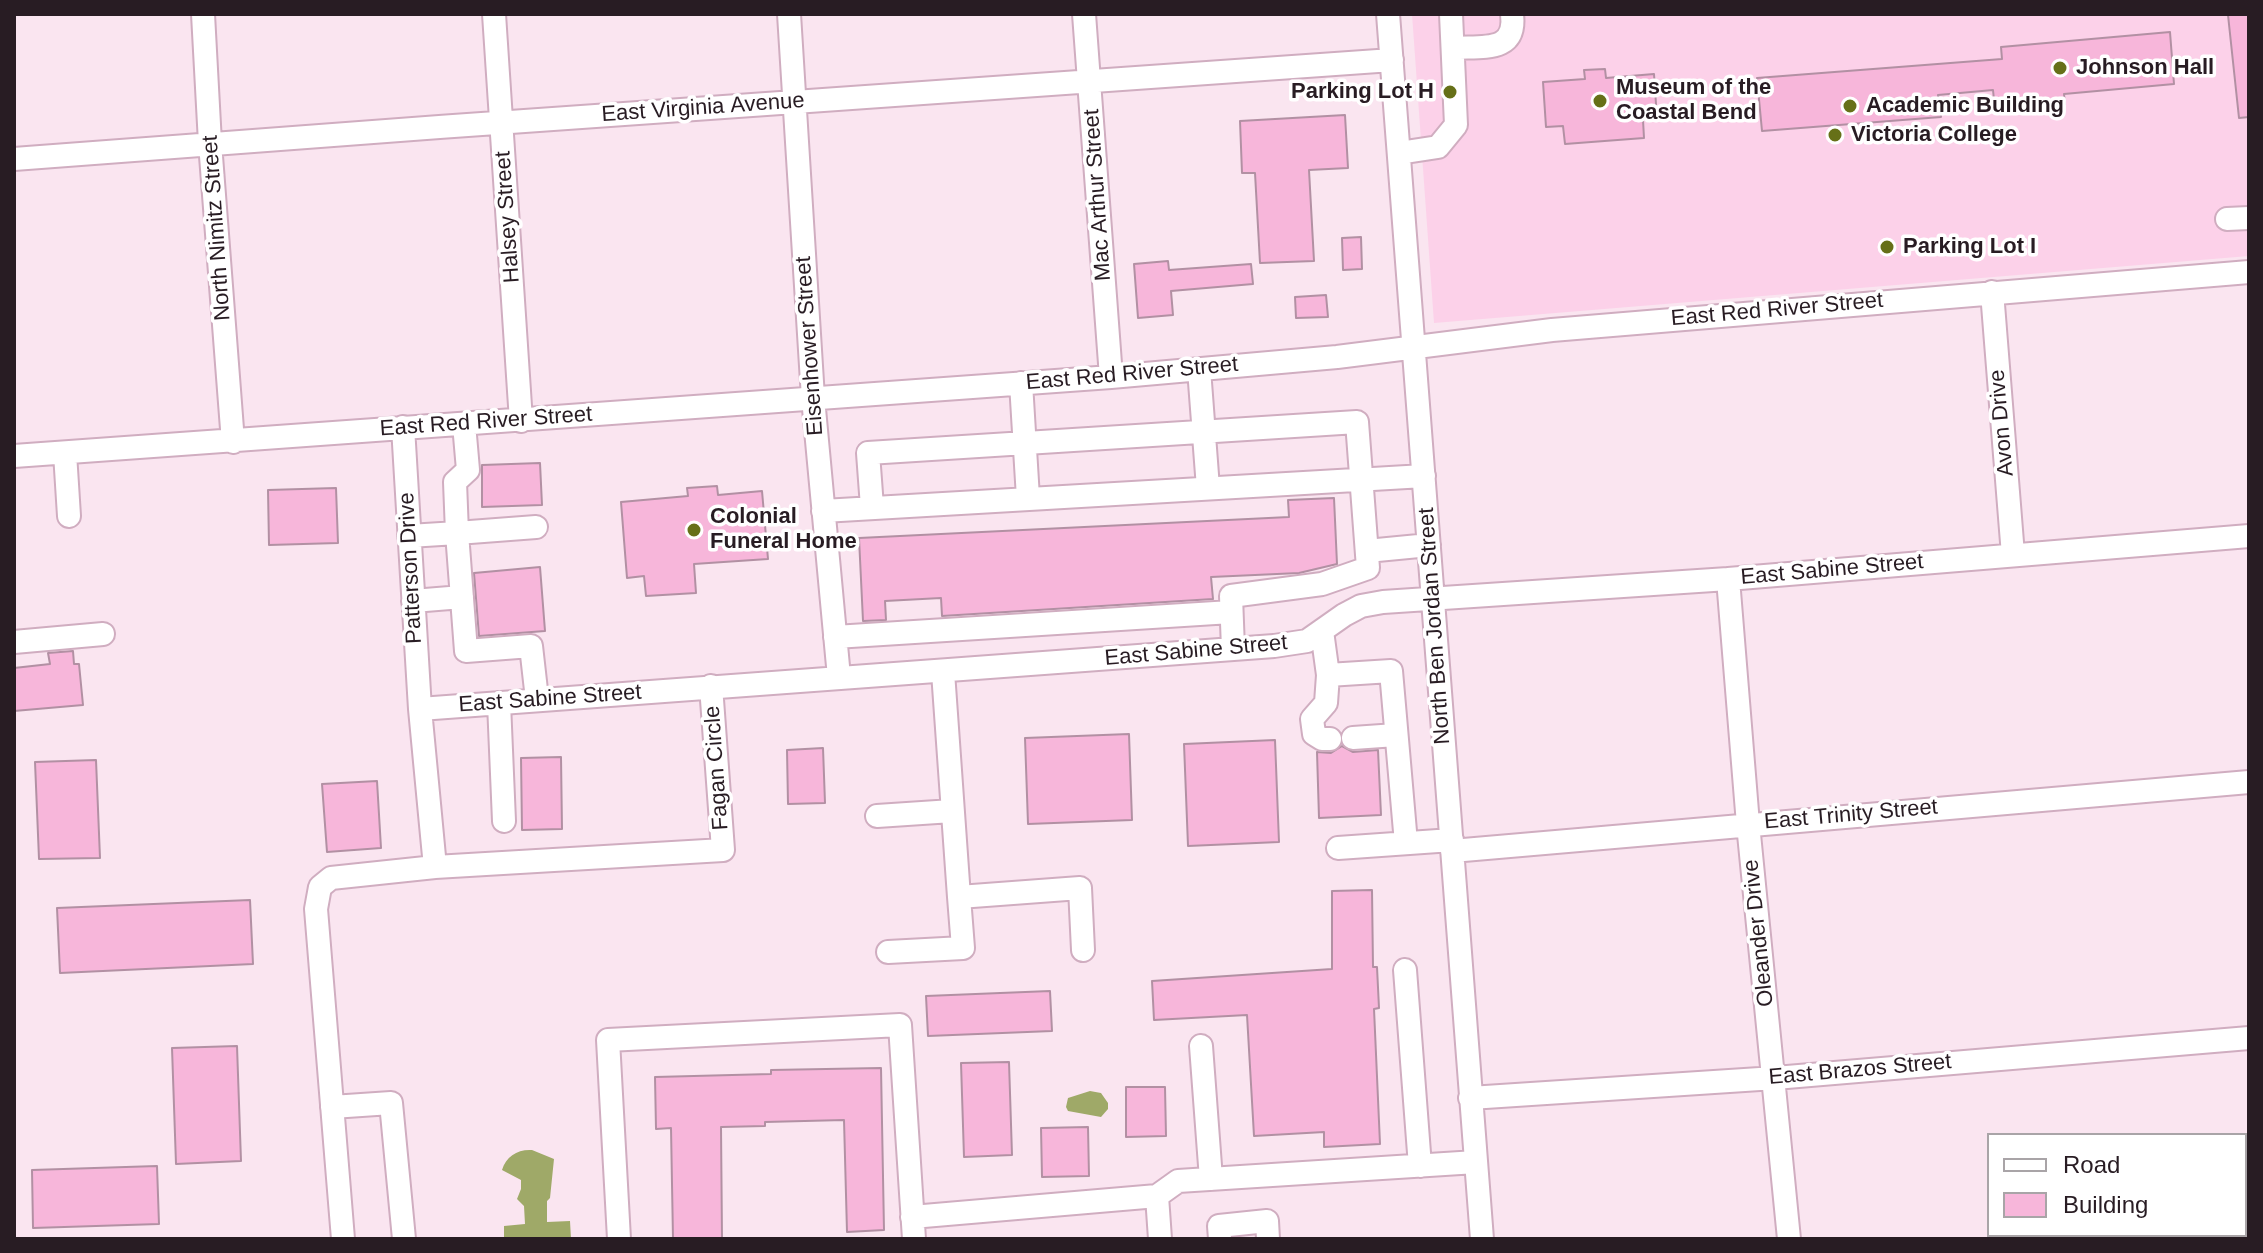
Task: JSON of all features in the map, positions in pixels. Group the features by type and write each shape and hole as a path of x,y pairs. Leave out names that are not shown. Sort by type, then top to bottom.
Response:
{"street":[{"name":"North Nimitz Street","path":"203,14 233,442"},
{"name":"Halsey Street","path":"494,14 521,421"},
{"name":"Eisenhower Street","path":"789,14 813,398 839,677"},
{"name":"Mac Arthur Street","path":"1084,14 1111,377"},
{"name":"North Ben Jordan Street","path":"1388,14 1482,1239"},
{"path":"1399,153 1438,147 1456,125 1451,14"},
{"path":"1453,48 1501,45 1508,40 1514,25 1512,14"},
{"name":"East Virginia Avenue","path":"14,159 795,100 1090,83 1392,60"},
{"name":"East Red River Street","path":"14,456 1111,377 1337,357 1552,330 2249,272"},
{"name":"Avon Drive","path":"1992,292 2013,555"},
{"path":"1199,369 1208,488"},
{"path":"1021,383 1028,498"},
{"path":"872,507 868,453 1357,422 1368,568 1322,584 1231,596 1233,649"},
{"path":"464,424 468,470 455,482 466,651 531,646 537,699"},
{"name":"Patterson Drive","path":"403,427 420,709 435,867"},
{"path":"65,453 69,516"},
{"path":"823,511 1424,476"},
{"path":"409,536 536,527"},
{"name":"East Sabine Street","path":"420,709 1233,649 1307,641 1361,606 1383,602 1728,579 2249,536"},
{"path":"1367,551 1429,545"},
{"name":"Oleander Drive","path":"1728,579 1748,824 1789,1239"},
{"path":"413,601 462,597"},
{"path":"835,637 1231,612"},
{"path":"1322,631 1328,675 1326,703 1312,719 1314,734 1330,739"},
{"path":"14,642 103,634"},
{"path":"1328,675 1391,671 1406,843"},
{"path":"888,952 963,948 943,672"},
{"name":"Fagan Circle","path":"435,867 723,850 711,686"},
{"path":"499,703 504,821"},
{"path":"1353,738 1396,735"},
{"name":"East Trinity Street","path":"1338,848 1406,843 1452,845 1748,824 2249,782"},
{"path":"877,816 952,811"},
{"path":"343,1239 316,909 320,887 331,878 435,867"},
{"path":"959,897 1080,888 1083,950"},
{"path":"1405,970 1420,1166"},
{"path":"619,1239 608,1040 900,1025 913,1228 1157,1196 1178,1181 1476,1162"},
{"name":"East Brazos Street","path":"1470,1098 1775,1078 2249,1038"},
{"path":"1201,1046 1211,1179"},
{"path":"332,1107 391,1103 404,1239"},
{"path":"1157,1196 1160,1239"},
{"path":"1220,1239 1219,1226 1267,1221 1268,1239"}],"shaded area":[{"name":"Victoria College","path":"1412,14 2249,14 2249,256 1434,323"},
{"path":"1090,1091 1101,1093 1108,1103 1108,1109 1101,1117 1068,1111 1068,1098"},
{"path":"532,1150 554,1159 547,1222 570,1221 571,1239 504,1239 504,1226 525,1224 524,1206 517,1199 521,1180 502,1170 513,1154"}],"building":[{"path":"2249,14 2249,117 2239,118 2228,15"},
{"path":"2170,32 2174,84 2064,94 2065,104 1995,110 1993,90 1938,95 1941,117 1762,131 1757,78 2002,59 2001,47"},
{"name":"Museum of the Coastal Bend","path":"1605,69 1606,78 1654,74 1657,119 1643,120 1644,138 1565,144 1563,126 1546,127 1543,82 1585,79 1584,70"},
{"path":"1345,115 1348,168 1309,170 1314,261 1260,263 1255,173 1242,173 1240,121"},
{"path":"1361,237 1362,269 1343,270 1342,238"},
{"path":"1168,261 1169,270 1251,264 1253,284 1171,291 1173,315 1138,318 1134,264"},
{"path":"1326,295 1328,317 1296,318 1295,297"},
{"path":"540,463 542,505 482,507 482,465"},
{"name":"Colonial Funeral Home","path":"717,486 718,495 762,491 768,559 694,564 696,593 646,596 644,576 627,578 621,502 688,496 687,488"},
{"path":"336,488 338,543 269,545 268,490"},
{"path":"1334,498 1337,564 1299,573 1211,577 1213,599 942,616 941,598 885,601 886,620 863,621 859,538 1289,517 1288,500"},
{"path":"540,567 545,631 479,636 474,573"},
{"path":"73,651 74,664 79,664 83,705 14,711 14,668 50,664 48,653"},
{"path":"1129,734 1132,820 1028,824 1025,738"},
{"path":"1275,740 1279,842 1188,846 1184,744"},
{"path":"1342,746 1353,752 1378,750 1381,815 1319,818 1317,752 1331,753"},
{"path":"823,748 825,803 788,804 787,750"},
{"path":"561,757 562,829 522,830 521,758"},
{"path":"96,760 100,858 39,859 35,762"},
{"path":"377,781 381,848 327,852 322,784"},
{"path":"1372,890 1373,967 1377,967 1379,1008 1374,1009 1380,1144 1324,1147 1324,1132 1254,1136 1247,1015 1154,1020 1152,981 1332,969 1332,891"},
{"path":"250,900 253,964 60,973 57,908"},
{"path":"1050,991 1052,1031 928,1036 926,996"},
{"path":"237,1046 241,1161 176,1164 172,1048"},
{"path":"1009,1062 1012,1155 964,1157 961,1063"},
{"path":"881,1068 884,1230 847,1232 844,1120 765,1122 765,1126 721,1127 722,1239 673,1239 671,1128 656,1129 655,1077"},
{"path":"1126,1087 1165,1087 1166,1136 1126,1137"},
{"path":"1088,1127 1089,1176 1042,1177 1041,1128"},
{"path":"157,1166 159,1224 33,1228 32,1170"}],"place":[{"name":"Johnson Hall","path":"2060,68"},
{"name":"Parking Lot H","path":"1450,92"},
{"name":"Museum of the Coastal Bend","path":"1600,101"},
{"name":"Academic Building","path":"1850,106"},
{"name":"Victoria College","path":"1835,135"},
{"name":"Parking Lot I","path":"1887,247"},
{"name":"Colonial Funeral Home","path":"694,530"}]}
